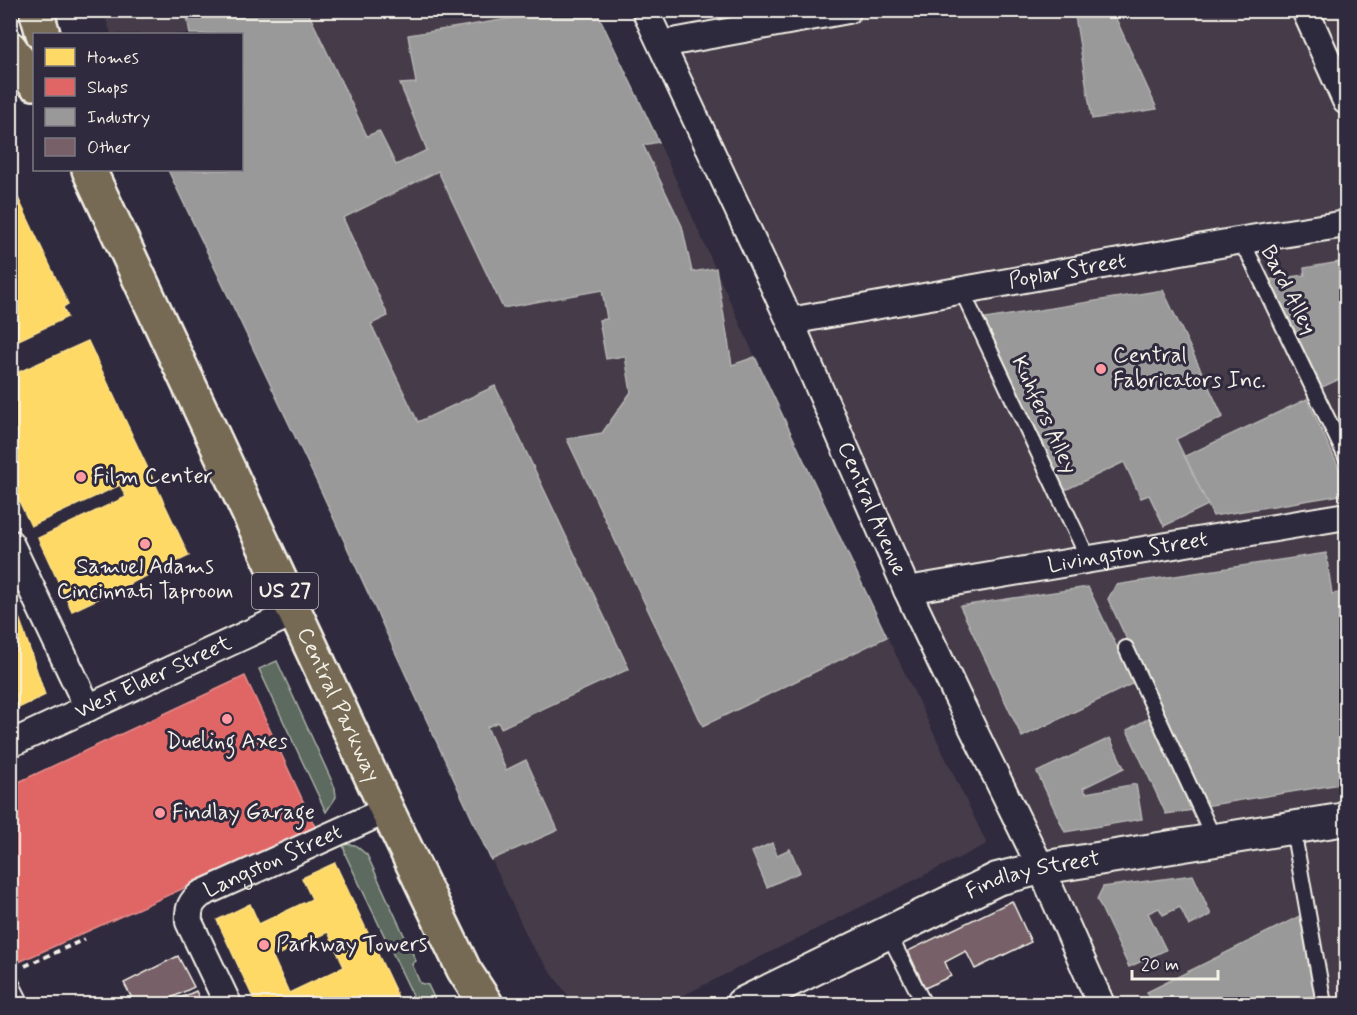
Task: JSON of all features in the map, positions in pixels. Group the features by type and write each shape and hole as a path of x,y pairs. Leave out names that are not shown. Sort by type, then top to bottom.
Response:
{"main road":[{"path":"36,10 43,33"},
{"path":"10,48 33,82"},
{"name":"Central Parkway","path":"89,171 387,810 464,970 486,1005"}],"street":[{"name":"Central Avenue","path":"645,10 790,321 907,590 1041,868 1101,1005"},
{"path":"1305,10 1347,101"},
{"path":"662,44 837,11"},
{"name":"Poplar Street","path":"790,321 961,289 1347,224"},
{"name":"Livingston Street","path":"907,590 1347,516"},
{"path":"10,543 88,708"},
{"name":"West Elder Street","path":"10,744 295,612"},
{"name":"Langston Street","path":"228,1005 189,922 188,912 192,901 201,894 387,810"},
{"name":"Findlay Street","path":"762,1000 888,933 997,879 1041,868 1347,819"}],"lane":[{"name":"Bard Alley","path":"1237,241 1249,255 1347,456"},
{"name":"Kuhfers Alley","path":"961,289 1088,558"},
{"path":"1126,648 1215,841"},
{"path":"1293,829 1324,1005"},
{"path":"888,933 924,1005"},
{"path":"10,980 22,1005"}],"path":[{"path":"21,968 85,939"}],"shaded area":[{"path":"103,11 596,11 659,142 780,413 987,844 666,1004 574,1004 531,945 322,493 168,171 243,171 243,33 111,33"},
{"path":"848,11 1346,11 1346,1004 1101,1004 662,44"}],"green space":[{"path":"277,661 335,788 336,797 326,812 259,669"},
{"path":"343,844 355,845 367,855 416,961 412,964 420,983 428,985 437,1004 417,1004 346,856"}],"building: Homes":[{"path":"10,181 68,304 63,307 67,317 10,344"},
{"name":"Film Center","path":"88,341 189,556 72,611 38,538 126,497 120,485 31,526 10,482 10,376"},
{"path":"10,600 20,620 45,695 10,712"},
{"name":"Parkway Towers","path":"335,863 400,1001 392,1004 361,1004 360,1001 352,1004 256,1004 217,920 250,904 259,924 312,899 302,878","holes":["328,932 344,967 289,993 273,957"]}],"building: Shops":[{"name":"Findlay Garage","path":"245,676 316,829 19,962 10,943 10,786"}],"building: Industry":[{"path":"186,10 307,10 367,136 379,131 396,165 427,150 400,84 416,83 408,35 563,10 596,10 659,142 643,145 682,226 692,272 716,268 732,365 755,357 887,637 703,726 567,439 602,433 631,392 625,356 606,359 599,320 607,319 602,290 503,308 438,171 343,218 388,316 371,324 418,422 495,386 629,669 501,728 498,722 487,727 506,770 526,760 558,830 491,860 322,493 168,171 243,171 243,33 190,33"},
{"path":"1074,10 1112,10 1157,109 1092,119"},
{"path":"1346,261 1346,376 1318,389 1266,280 1305,275 1304,268"},
{"name":"Central Fabricators Inc.","path":"1163,290 1223,417 1176,439 1208,505 1164,526 1149,495 1141,498 1124,462 1061,492 979,320"},
{"path":"1307,399 1346,483 1346,494 1213,516 1185,456"},
{"path":"1346,419 1346,446 1336,424"},
{"path":"1326,553 1332,594 1346,592 1346,783 1205,806 1108,599 1116,585"},
{"path":"1088,587 1134,683 1022,737 960,606"},
{"path":"1151,717 1194,810 1166,814 1127,730"},
{"path":"1110,738 1124,768 1083,788 1086,793 1136,784 1142,819 1065,832 1037,772"},
{"path":"772,843 777,855 790,849 800,872 767,887 752,852"},
{"path":"1193,875 1211,915 1189,926 1180,907 1163,915 1159,908 1148,913 1166,950 1129,967 1097,899 1103,887"},
{"path":"1304,914 1316,995 1305,998 1308,1004 1153,1004 1147,992"}],"building: Other":[{"path":"1012,901 1031,942 975,969 966,951 945,962 951,976 925,988 908,951"},
{"path":"178,956 194,987 159,1004 135,1004 124,983"},
{"path":"196,991 202,1004 167,1004"}],"place":[{"name":"Central Fabricators Inc.","path":"1101,369"},
{"name":"Film Center","path":"81,477"},
{"name":"Samuel Adams Cincinnati Taproom","path":"145,544"},
{"name":"Dueling Axes","path":"227,719"},
{"name":"Findlay Garage","path":"160,813"},
{"name":"Parkway Towers","path":"264,945"}]}
